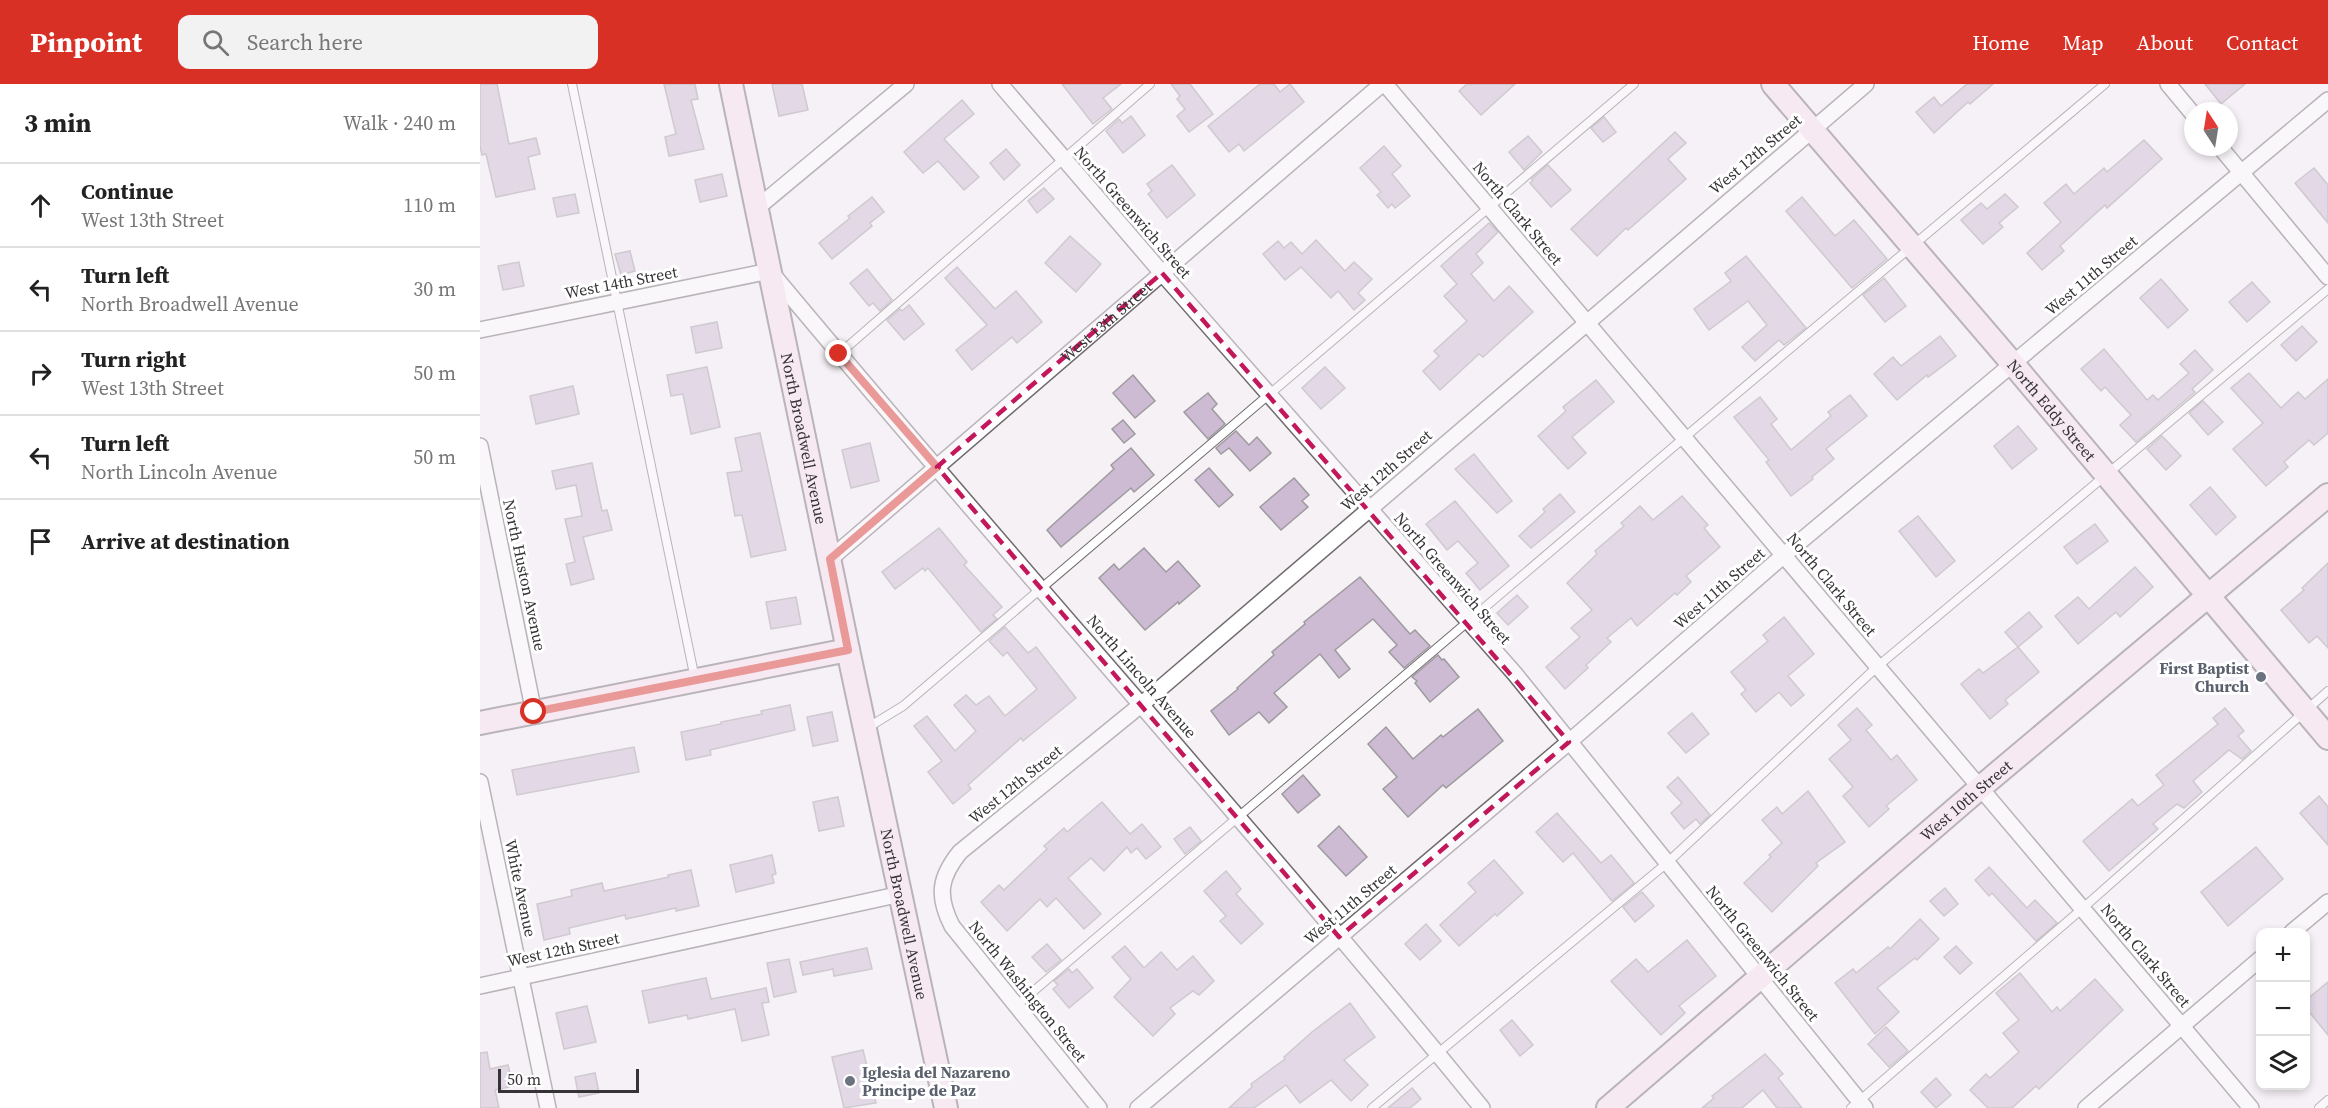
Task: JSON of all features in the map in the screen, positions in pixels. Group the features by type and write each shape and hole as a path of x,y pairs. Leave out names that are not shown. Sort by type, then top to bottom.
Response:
{"main road":[{"name":"North Broadwell Avenue","path":"731,84 946,1108"},
{"name":"North Eddy Street","path":"1773,84 2013,364 2328,738"},
{"name":"West 10th Street","path":"1608,1108 1981,787 2328,495"},
{"path":"480,723 848,650"}],"street":[{"path":"757,208 906,84"},
{"name":"North Greenwich Street","path":"1000,84 1268,395 1515,674 1759,977 1858,1106"},
{"name":"North Clark Street","path":"1384,84 2251,1108"},
{"name":"West 13th Street","path":"830,559 1384,84"},
{"name":"West 12th Street","path":"942,891 942,882 951,863 960,852 1142,704 1866,84"},
{"path":"2168,84 2184,103"},
{"name":"West 11th Street","path":"1138,1108 1569,742 1784,555 2328,100"},
{"path":"2228,156 2328,277"},
{"name":"West 14th Street","path":"480,330 770,271"},
{"name":"North Lincoln Avenue","path":"770,271 1239,817 1482,1108"},
{"name":"North Huston Avenue","path":"480,446 534,712"},
{"name":"White Avenue","path":"480,782 548,1108"},
{"name":"North Washington Street","path":"942,891 945,911 952,926 1099,1108"},
{"name":"West 12th Street","path":"480,986 901,894"},
{"path":"2298,928 2328,902"},
{"path":"2086,1108 2256,962"}],"lane":[{"path":"572,84 695,681"},
{"path":"839,354 1149,84"},
{"path":"866,728 903,706 1634,84"},
{"path":"1016,1006 1685,437 2105,84"},
{"path":"1372,1108 1667,863 1878,666 2328,289"},
{"path":"1858,1106 2328,691"},
{"path":"2319,1108 2328,1100"}],"highlighted area":[{"path":"1162,273 1569,742 1339,937 937,467"}],"building":[{"path":"480,84 497,84 509,144 536,138 540,154 528,157 535,189 496,197 486,154 482,155 480,146"},
{"path":"664,84 695,84 698,99 691,100 704,149 669,156 665,137 676,134"},
{"path":"772,84 802,84 808,110 779,116"},
{"path":"1062,84 1121,84 1103,98 1112,109 1093,124"},
{"path":"1171,84 1190,84 1213,114 1189,132 1177,116 1185,109 1177,99 1180,96"},
{"path":"1260,84 1274,84 1280,92 1290,84 1304,102 1244,151 1239,144 1229,152 1208,126"},
{"path":"1467,84 1515,84 1481,115 1459,91"},
{"path":"1967,84 1993,84 1970,104 1968,102 1934,133 1916,112 1934,97 1941,106"},
{"path":"2205,84 2245,84 2223,102 2219,102"},
{"path":"962,100 974,114 944,139 979,177 964,190 938,161 923,173 904,152"},
{"path":"1131,116 1145,135 1123,153 1106,131 1119,119 1122,123"},
{"path":"1604,117 1616,132 1603,142 1591,128"},
{"path":"1675,132 1686,143 1668,159 1686,179 1628,230 1626,228 1597,256 1571,229"},
{"path":"1528,136 1542,152 1524,170 1509,152"},
{"path":"2144,140 2162,159 2107,208 2105,205 2060,246 2064,251 2042,270 2027,253 2061,222 2044,203 2066,184 2074,194 2104,168 2107,172"},
{"path":"1384,146 1401,166 1392,174 1410,196 1395,208 1392,204 1388,208 1377,195 1381,192 1360,168"},
{"path":"1006,149 1020,165 1004,180 990,163"},
{"path":"1172,165 1195,195 1167,218 1148,194 1152,191 1147,184"},
{"path":"1548,165 1571,190 1551,207 1530,183"},
{"path":"2314,168 2328,185 2328,223 2295,183"},
{"path":"722,174 727,196 700,202 695,180"},
{"path":"1044,188 1054,199 1037,213 1028,201"},
{"path":"575,194 579,213 557,217 553,198"},
{"path":"2005,194 2018,207 1999,223 2003,227 1983,244 1961,220 1981,203 1987,209"},
{"path":"872,197 884,212 870,223 872,226 832,259 819,243"},
{"path":"1802,197 1835,236 1854,220 1887,259 1852,288 1786,211"},
{"path":"1489,223 1498,232 1476,254 1483,263 1471,274 1494,301 1509,286 1533,312 1483,357 1479,354 1440,390 1423,371 1439,356 1434,351 1467,321 1444,296 1457,284 1441,266"},
{"path":"1070,236 1101,264 1076,292 1045,263"},
{"path":"1316,240 1345,271 1354,262 1372,279 1358,293 1365,300 1354,310 1338,291 1331,298 1301,267 1285,280 1263,254 1278,241 1284,248 1291,242 1302,254"},
{"path":"630,251 635,271 621,275 615,254"},
{"path":"1746,256 1806,328 1784,345 1779,340 1755,361 1742,347 1767,325 1748,301 1709,330 1694,309 1731,281 1725,273"},
{"path":"519,262 524,286 503,290 498,266"},
{"path":"957,267 995,309 1016,291 1042,322 1017,343 1012,337 972,370 956,350 987,325 945,278"},
{"path":"867,269 892,300 880,311 873,303 869,306 850,283"},
{"path":"1884,278 1906,306 1885,322 1863,295"},
{"path":"2161,279 2188,310 2168,328 2140,298"},
{"path":"2252,282 2270,302 2247,322 2229,302"},
{"path":"909,305 924,324 904,340 887,320"},
{"path":"717,322 722,348 696,353 691,327"},
{"path":"2302,326 2317,342 2296,361 2281,345"},
{"path":"1940,336 1956,356 1928,377 1927,375 1897,400 1874,374 1893,357 1901,366"},
{"path":"2104,349 2147,400 2153,395 2158,400 2189,373 2180,364 2195,350 2213,370 2192,389 2195,392 2136,442 2120,425 2131,415 2105,387 2101,391 2081,369"},
{"path":"707,367 720,427 691,434 683,394 671,396 667,375"},
{"path":"1325,367 1345,388 1321,409 1302,388"},
{"path":"2249,373 2281,408 2298,392 2305,399 2328,379 2328,433 2314,445 2309,440 2284,462 2288,467 2266,486 2233,449 2263,423 2231,388"},
{"path":"1133,375 1155,401 1135,418 1113,393"},
{"path":"1596,380 1614,402 1572,437 1586,453 1568,469 1538,436 1566,411 1563,407"},
{"path":"573,386 579,414 536,424 530,396"},
{"path":"1208,393 1217,404 1212,409 1225,424 1208,439 1184,412"},
{"path":"1850,395 1867,416 1826,449 1834,459 1791,496 1766,462 1769,460 1734,417 1760,397 1777,419 1771,424 1791,450 1831,416 1828,412"},
{"path":"2203,401 2223,422 2208,435 2189,413"},
{"path":"1123,420 1135,434 1124,443 1112,429"},
{"path":"2018,426 2037,449 2012,469 1994,446"},
{"path":"1236,431 1249,445 1257,437 1271,453 1250,471 1229,448 1221,454 1216,448"},
{"path":"760,433 786,550 751,557 742,515 735,516 727,473 742,471 735,438"},
{"path":"2162,436 2181,456 2166,470 2147,449"},
{"path":"870,443 879,481 851,488 842,450"},
{"path":"1131,448 1154,475 1134,492 1131,488 1061,547 1047,530 1114,469 1111,465"},
{"path":"1474,454 1512,501 1497,513 1455,469"},
{"path":"592,463 602,511 607,510 612,530 583,537 594,579 571,585 566,564 575,562 565,519 582,516 576,485 556,489 552,471"},
{"path":"1209,468 1233,495 1219,507 1195,480"},
{"path":"1294,478 1309,495 1302,501 1308,507 1281,530 1260,507"},
{"path":"2210,487 2236,517 2216,535 2190,505"},
{"path":"1560,494 1575,512 1531,548 1519,536 1545,512 1543,509"},
{"path":"1682,496 1708,525 1704,528 1720,547 1686,576 1691,582 1677,595 1675,593 1637,626 1631,618 1607,638 1611,642 1565,689 1546,667 1580,637 1571,628 1592,610 1567,583 1597,554 1595,551 1624,526 1621,523 1640,506 1653,520"},
{"path":"1455,501 1509,566 1480,590 1466,573 1478,563 1458,541 1447,550 1426,524"},
{"path":"1918,516 1955,561 1936,577 1899,531"},
{"path":"2095,524 2108,541 2077,564 2064,547"},
{"path":"939,528 967,562 964,565 1002,607 993,615 997,619 981,632 928,568 925,571 923,568 895,589 882,572"},
{"path":"1144,548 1166,572 1178,561 1200,586 1145,630 1099,578 1114,564 1119,570"},
{"path":"2328,563 2328,648 2317,636 2309,643 2281,610 2304,590 2302,588"},
{"path":"2135,567 2153,587 2120,617 2116,612 2078,644 2055,616 2078,597 2089,609"},
{"path":"1360,577 1410,634 1415,630 1430,646 1404,668 1389,652 1397,645 1373,619 1335,650 1350,669 1339,678 1320,654 1274,693 1287,707 1269,723 1259,712 1229,735 1211,711 1274,655 1272,652 1305,624 1304,622"},
{"path":"1517,595 1528,607 1508,625 1497,613"},
{"path":"796,597 801,624 771,629 766,602"},
{"path":"2029,612 2042,627 2018,647 2005,632"},
{"path":"1784,617 1814,654 1788,676 1804,695 1791,706 1779,692 1756,712 1741,694 1746,690 1731,672 1768,641 1763,635"},
{"path":"1005,627 1028,653 1036,647 1076,698 1023,741 1021,738 968,785 971,789 953,804 928,772 942,761 914,726 927,716 955,751 976,731 954,705 966,695 976,705 989,696 1005,716 1037,689 1007,652 1003,656 989,641"},
{"path":"2018,647 2039,672 2005,700 2008,704 1990,719 1961,684 1979,669 1983,673"},
{"path":"1438,655 1459,677 1430,702 1412,677"},
{"path":"790,705 795,730 710,750 711,755 686,760 681,732 762,714 761,711"},
{"path":"1857,708 1872,725 1866,730 1891,760 1897,755 1917,780 1886,806 1889,809 1869,827 1843,796 1853,787 1829,759 1851,740 1838,725"},
{"path":"2225,708 2244,731 2238,736 2251,751 2242,759 2229,750 2193,781 2202,792 2184,808 2177,804 2153,824 2158,829 2109,871 2083,841 2132,799 2138,806 2164,785 2156,775 2218,724 2213,718"},
{"path":"1478,709 1503,741 1446,788 1443,785 1408,817 1383,789 1397,777 1368,744 1386,727 1413,759 1441,735 1443,737"},
{"path":"832,712 838,741 813,746 807,717"},
{"path":"1692,713 1709,734 1686,753 1668,733"},
{"path":"634,747 639,772 517,795 512,770"},
{"path":"1303,775 1320,795 1298,813 1282,794"},
{"path":"1678,777 1710,815 1700,824 1696,819 1684,829 1671,813 1682,803 1667,787"},
{"path":"1808,791 1845,842 1816,863 1818,866 1772,912 1744,883 1782,843 1762,820 1777,807 1782,814"},
{"path":"2319,796 2328,807 2328,845 2300,813"},
{"path":"838,797 844,826 819,831 813,802"},
{"path":"1102,802 1130,834 1142,824 1161,847 1146,859 1137,848 1131,853 1127,847 1104,871 1091,858 1068,878 1101,914 1084,929 1056,898 1047,907 1040,899 1007,931 981,902 999,885 1004,890 1047,849 1044,846 1064,828 1067,832"},
{"path":"1557,813 1601,863 1611,855 1634,883 1612,901 1573,853 1563,862 1536,832"},
{"path":"1339,826 1367,857 1346,876 1318,846"},
{"path":"1190,827 1201,841 1185,854 1174,839"},
{"path":"2256,847 2283,879 2228,926 2201,892"},
{"path":"772,855 776,874 772,875 774,883 736,892 730,865"},
{"path":"1494,860 1523,893 1459,946 1440,925 1476,892 1468,883"},
{"path":"1989,867 2027,908 2035,900 2057,923 2036,941 1992,893 1989,896 1975,880"},
{"path":"691,870 699,906 676,911 676,908 626,919 625,915 569,928 570,934 544,940 537,904 572,896 571,890 602,883 604,891"},
{"path":"1226,871 1241,889 1236,894 1263,924 1241,944 1220,921 1226,916 1204,891"},
{"path":"1945,888 1958,904 1944,916 1930,901"},
{"path":"1642,892 1654,906 1635,922 1623,907"},
{"path":"1920,919 1939,939 1917,960 1915,958 1877,988 1899,1012 1875,1034 1835,983 1853,969 1856,973 1888,947 1890,949"},
{"path":"1426,924 1441,941 1420,960 1405,944"},
{"path":"1687,940 1716,976 1679,1006 1685,1013 1661,1035 1611,981 1636,959 1648,972"},
{"path":"1047,944 1061,960 1046,972 1032,957"},
{"path":"1125,946 1144,968 1161,952 1177,970 1193,956 1214,981 1199,995 1193,991 1170,1008 1175,1014 1153,1036 1114,997 1131,979 1112,957"},
{"path":"1956,946 1972,963 1960,974 1944,957"},
{"path":"867,948 872,969 834,976 833,969 803,975 800,962"},
{"path":"789,959 796,992 774,997 767,963"},
{"path":"1069,969 1072,973 1077,969 1093,988 1069,1008 1053,989 1058,985 1054,981"},
{"path":"2020,973 2052,1012 2057,1007 2060,1011 2095,979 2123,1010 2039,1089 2036,1086 2012,1108 1988,1108 1970,1090 1986,1074 1990,1078 2019,1052 2003,1033 2019,1020 1996,993"},
{"path":"706,978 711,999 766,988 769,1002 762,1003 769,1035 742,1041 735,1009 688,1019 687,1015 649,1023 642,991"},
{"path":"2328,982 2328,1035 2310,1013 2310,997"},
{"path":"1350,1003 1375,1037 1344,1060 1368,1085 1351,1101 1331,1080 1300,1103 1286,1085 1254,1108 1229,1108 1252,1087 1251,1084 1285,1059 1284,1057 1312,1032"},
{"path":"587,1006 596,1042 564,1049 556,1013"},
{"path":"1512,1020 1533,1045 1520,1056 1500,1030"},
{"path":"1886,1027 1908,1051 1889,1067 1868,1044"},
{"path":"863,1050 876,1103 844,1108 832,1057"},
{"path":"487,1052 490,1069 508,1065 513,1086 495,1090 499,1108 480,1108 480,1053"},
{"path":"1765,1054 1783,1074 1778,1078 1802,1108 1777,1108 1763,1090 1742,1108 1702,1108 1714,1098 1712,1096"},
{"path":"595,1073 599,1093 579,1097 575,1077"},
{"path":"1936,1078 1951,1095 1936,1108 1921,1092"},
{"path":"1412,1088 1421,1099 1410,1108 1388,1108"}],"place":[{"name":"First Baptist Church","path":"2261,677"},
{"name":"Iglesia del Nazareno Principe de Paz","path":"850,1081"}],"route":[{"path":"534,712 848,650 830,559 937,467 839,354"}]}
